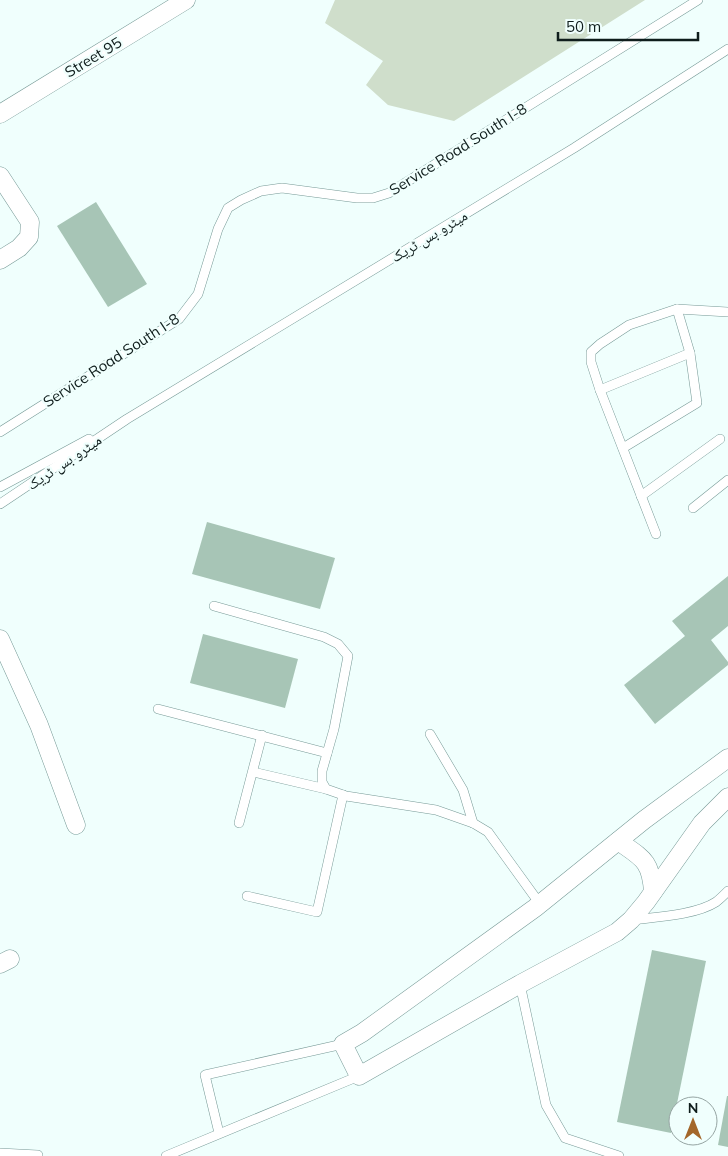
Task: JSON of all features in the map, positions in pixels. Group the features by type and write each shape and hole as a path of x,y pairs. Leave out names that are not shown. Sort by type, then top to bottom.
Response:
{"street":[{"name":"Street 95","path":"0,114 186,0"},
{"path":"0,176 30,222 29,237 19,248 0,260"},
{"path":"0,639 39,725 76,825"},
{"path":"728,758 540,904 362,1033 343,1044 359,1076 520,984 617,932 631,920 702,823 728,796"},
{"path":"618,842 643,858 652,875 653,892"}],"lane":[{"name":"Service Road South I-8","path":"0,432 179,319 198,294 218,229 228,208 261,191 282,188 357,198 372,198 389,193 698,0"},
{"name":"میٹرو بس ٹریک","path":"0,504 127,419 574,148 728,49"},
{"path":"623,448 697,403 690,353 677,309"},
{"path":"656,534 600,390 591,362 591,352 629,325 677,309 728,312"},
{"path":"600,390 690,353"},
{"name":"میٹرو بس ٹریک","path":"0,487 127,419"},
{"path":"642,496 720,439"},
{"path":"694,508 728,480"},
{"path":"214,606 324,637 338,644 348,656 334,729 322,771 322,782 326,789"},
{"path":"158,709 327,753"},
{"path":"430,734 463,790 473,823"},
{"path":"239,823 262,735"},
{"path":"253,772 326,789 343,795 436,810 473,823 488,832 540,904"},
{"path":"247,896 317,912 343,795"},
{"path":"631,920 676,915 697,909 715,902 728,891"},
{"path":"520,984 546,1105 565,1138 619,1156"},
{"path":"220,1133 206,1075 343,1044"},
{"path":"166,1156 359,1076"},
{"path":"0,1152 38,1155"}],"green space":[{"path":"335,0 645,0 454,121 388,105 366,85 383,61 325,23"}],"building":[{"path":"96,202 147,284 108,307 57,226"},
{"path":"207,522 335,558 320,609 192,574"},
{"path":"728,576 728,626 711,640 728,662 728,665 655,724 624,685 685,636 672,621"},
{"path":"203,634 298,659 285,708 190,683"},
{"path":"652,950 706,961 679,1096 668,1096 668,1132 617,1122"},
{"path":"727,1096 728,1096 728,1147 718,1145"}]}
